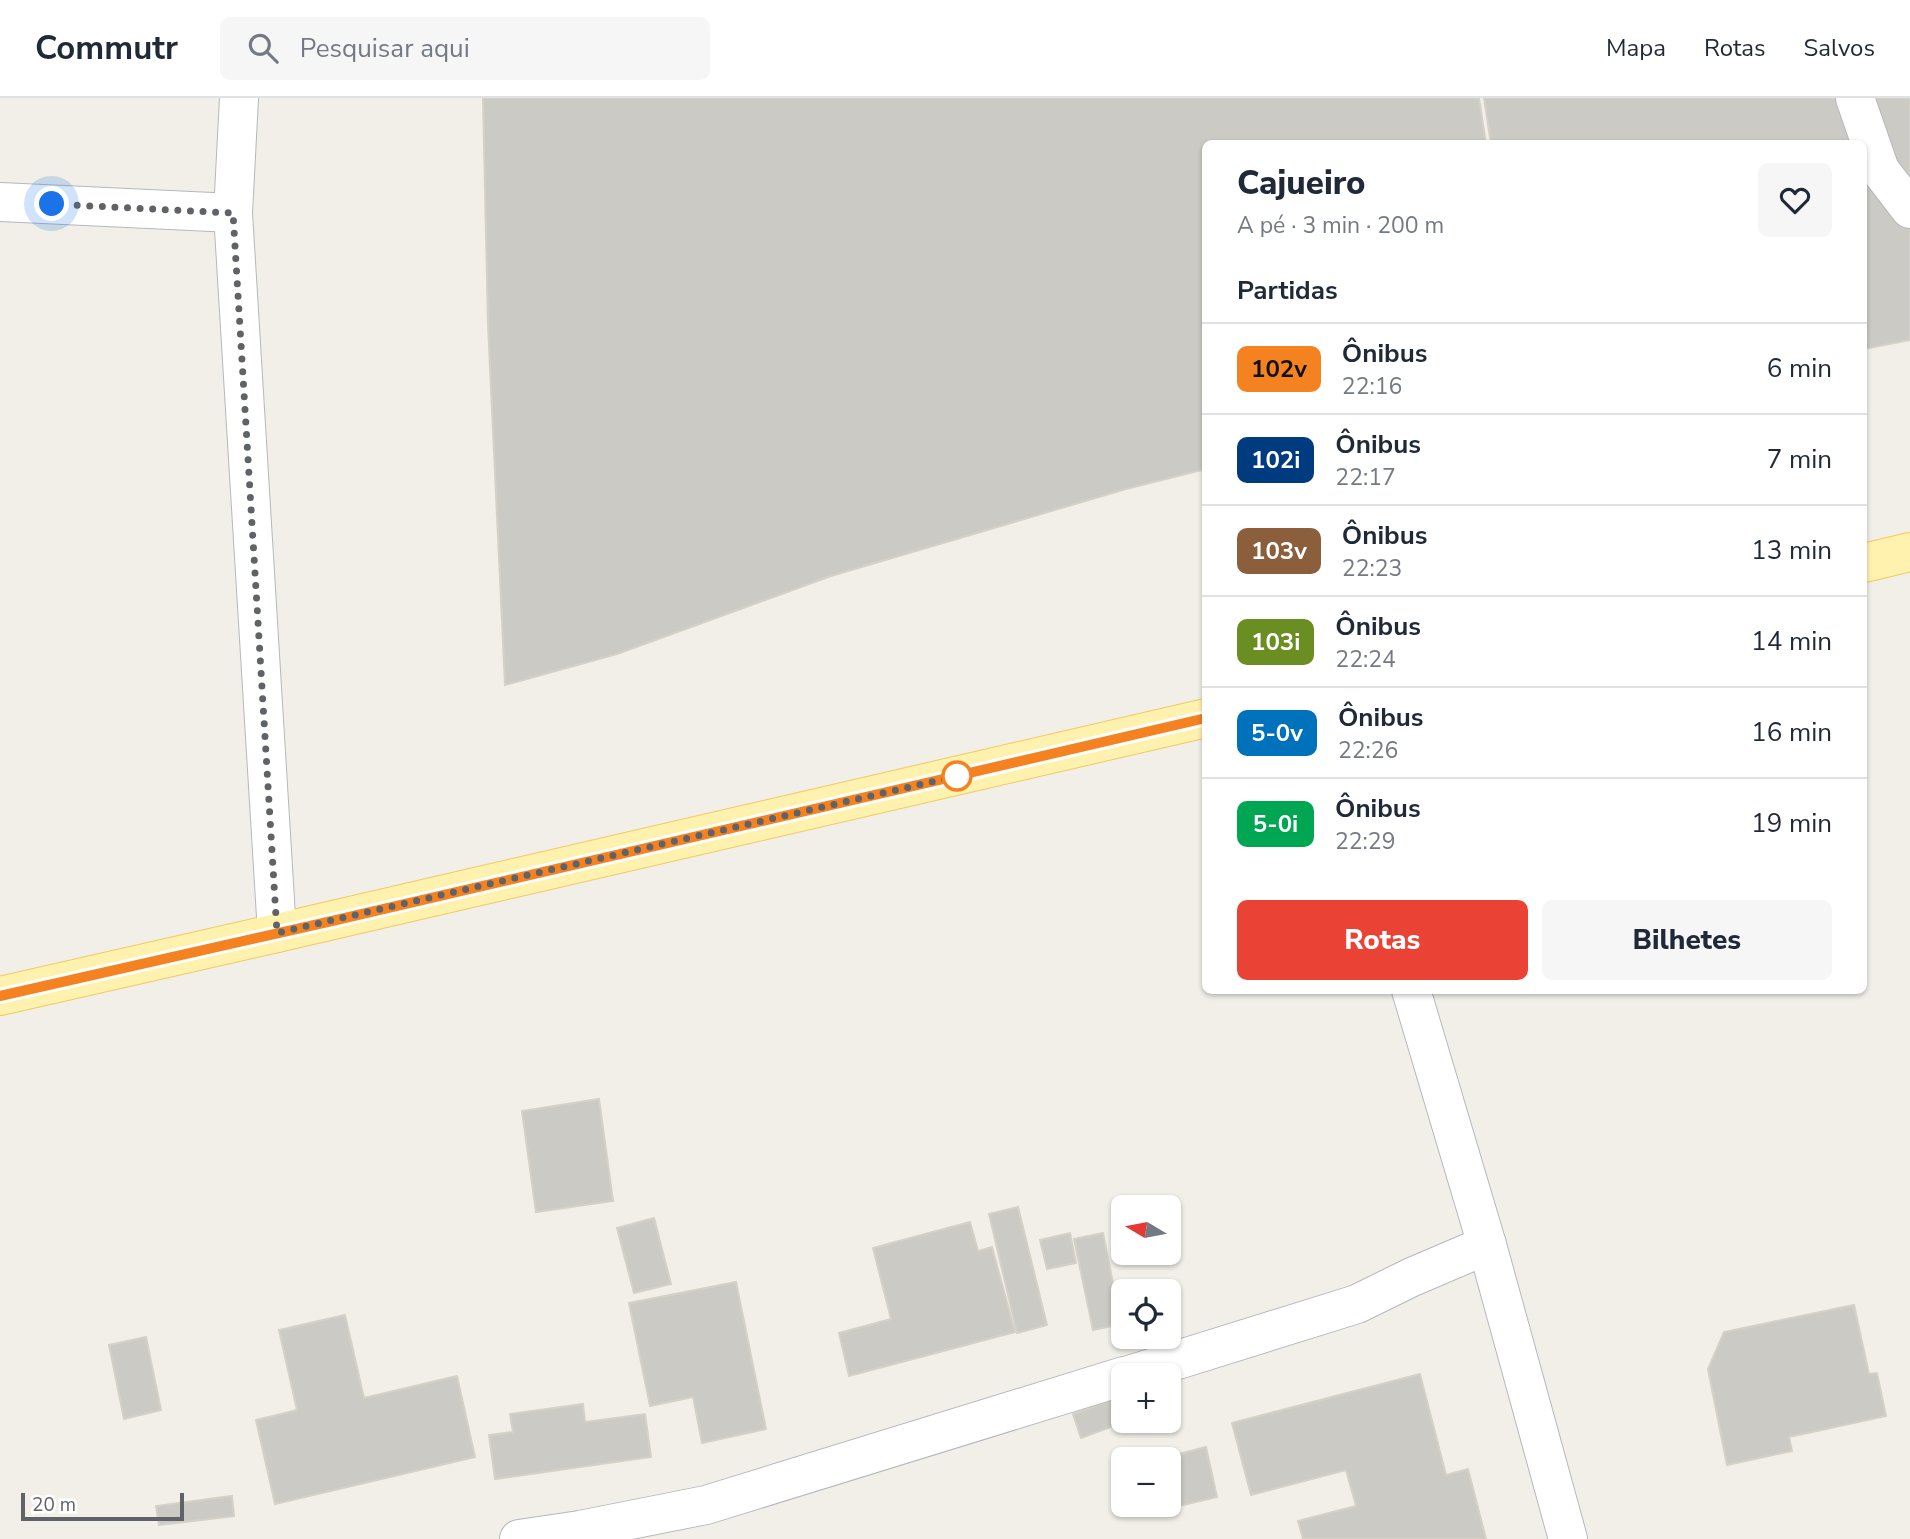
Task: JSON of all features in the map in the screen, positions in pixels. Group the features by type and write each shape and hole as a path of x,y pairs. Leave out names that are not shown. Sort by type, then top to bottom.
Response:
{"main road":[{"path":"1867,562 1910,552"},
{"path":"0,996 1202,720"}],"street":[{"path":"239,98 233,213 277,933"},
{"path":"1855,98 1880,170 1910,208"},
{"path":"0,202 233,213"},
{"path":"1412,994 1487,1245 1568,1539"},
{"path":"1167,1363 1357,1304 1487,1245"},
{"path":"519,1539 706,1505 1111,1380"}],"building":[{"path":"483,98 1479,98 1485,140 1202,140 1202,470 1126,489 831,576 617,654 505,685 488,325"},
{"path":"1484,98 1910,98 1910,340 1867,348 1867,140 1490,140"},
{"path":"599,1099 613,1201 536,1212 522,1111"},
{"path":"1018,1207 1047,1325 1017,1333 989,1214"},
{"path":"654,1218 671,1284 634,1293 617,1228"},
{"path":"970,1222 978,1251 992,1247 1015,1332 849,1376 839,1333 891,1319 873,1248"},
{"path":"1070,1233 1076,1263 1047,1269 1040,1240"},
{"path":"1103,1233 1112,1279 1111,1326 1093,1330 1074,1239"},
{"path":"736,1282 766,1429 702,1443 693,1397 650,1406 629,1303"},
{"path":"1854,1305 1869,1374 1877,1373 1886,1416 1789,1437 1792,1451 1727,1465 1708,1369 1724,1332"},
{"path":"345,1315 364,1398 457,1376 475,1457 275,1504 256,1420 297,1410 279,1330"},
{"path":"146,1337 161,1410 124,1419 109,1345"},
{"path":"1420,1374 1446,1475 1468,1469 1486,1539 1303,1539 1298,1521 1356,1506 1346,1470 1251,1495 1232,1423"},
{"path":"1111,1400 1111,1427 1081,1438 1073,1414"},
{"path":"583,1404 585,1422 645,1414 651,1457 495,1479 489,1435 513,1432 510,1414"},
{"path":"1206,1447 1217,1497 1181,1505 1181,1453"},
{"path":"232,1496 234,1516 159,1525 156,1506"}],"bus line":[{"name":"102v","path":"0,996 1202,719"}],"route":[{"path":"52,204 233,213 277,933 957,776"}]}
